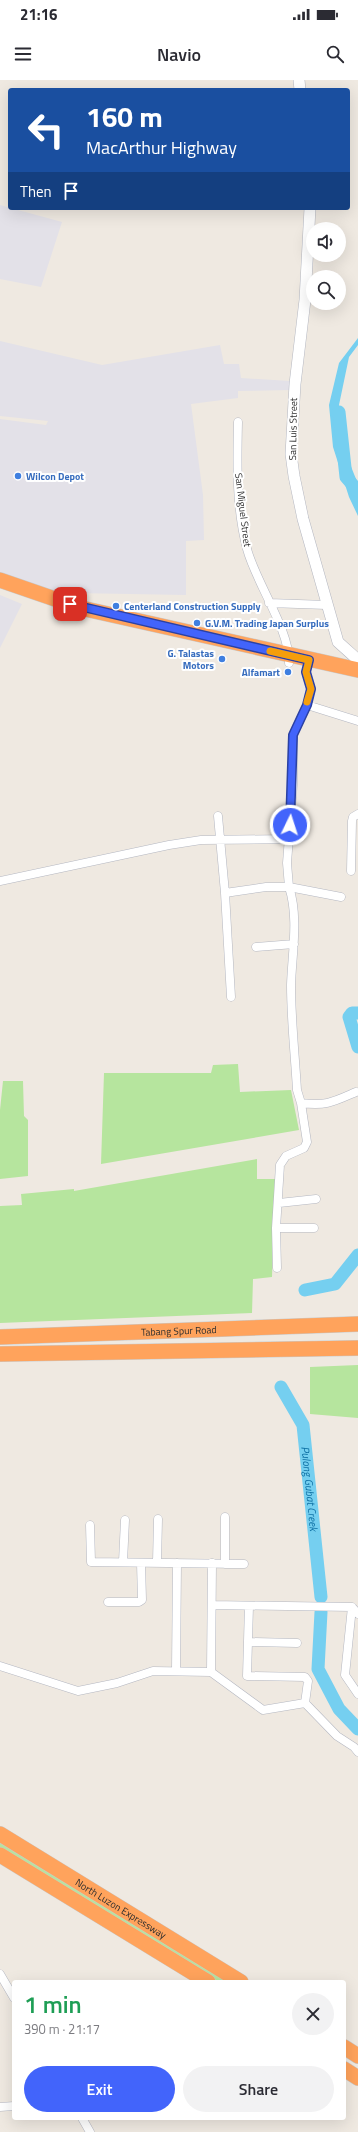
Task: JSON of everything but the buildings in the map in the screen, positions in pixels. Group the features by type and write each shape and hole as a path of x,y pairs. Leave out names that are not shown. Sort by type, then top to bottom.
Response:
{"highway":[{"path":"0,580 81,608 290,658 358,678"},
{"path":"0,587 80,615 290,658"},
{"path":"308,664 358,670"},
{"name":"Tabang Spur Road","path":"0,1337 358,1324"},
{"name":"Tabang Spur Road","path":"0,1354 358,1348"},
{"name":"North Luzon Expressway","path":"0,1834 238,1980"},
{"name":"North Luzon Expressway","path":"0,1855 205,1980"},
{"path":"346,2048 358,2056"},
{"path":"346,2070 358,2078"}],"street":[{"name":"San Luis Street","path":"310,210 305,300 295,384 291,454 294,476 304,520 338,642 358,660"},
{"name":"San Miguel Street","path":"238,422 237,470 247,550 285,638 290,658"},
{"path":"269,603 328,605"},
{"path":"277,1268 276,1228 279,1203 280,1164 286,1156 304,1148 307,1142 301,1103 297,1090 291,986 294,944 293,899 289,887 287,863 293,785 293,735 307,705 311,689 306,672 308,664"},
{"path":"307,705 358,721"},
{"path":"351,870 352,821 353,817 358,814"},
{"path":"218,816 225,892 231,997"},
{"path":"0,880 169,845 221,840 289,839"},
{"path":"225,892 266,887 289,887 341,897"},
{"path":"256,947 294,944"},
{"path":"301,1103 329,1104 356,1092"},
{"path":"279,1203 316,1199"},
{"path":"276,1228 314,1228"},
{"path":"225,1517 226,1564"},
{"path":"157,1563 158,1519"},
{"path":"123,1562 125,1520"},
{"path":"90,1525 91,1562 244,1564"},
{"path":"108,1602 139,1602 142,1600 141,1563"},
{"path":"176,1671 177,1563"},
{"path":"211,1672 212,1563"},
{"path":"212,1605 352,1607 358,1614"},
{"path":"249,1606 247,1676 305,1677 308,1681 305,1703"},
{"path":"352,1607 345,1676 358,1694"},
{"path":"248,1642 297,1643"},
{"path":"0,1666 78,1691 116,1684 153,1671 211,1672 263,1710 305,1703"},
{"path":"305,1703 337,1736 354,1747 358,1752"},
{"path":"0,1974 12,1995"},
{"path":"0,2107 12,2106"},
{"path":"83,2120 90,2132"}],"shaded area":[{"path":"0,205 8,207 8,210 18,210 62,222 41,287 0,279"},
{"path":"0,341 102,365 220,345 224,364 239,364 241,378 290,381 291,390 238,391 238,398 191,404 203,495 204,540 186,541 186,595 73,593 71,598 0,572 0,419 46,425 48,421 0,416"},
{"path":"0,595 22,604 0,648"}],"green space":[{"path":"238,1064 240,1092 291,1090 299,1130 101,1164 104,1073 211,1073 213,1065"},
{"path":"3,1081 23,1081 24,1116 28,1120 28,1176 0,1179 0,1110"},
{"path":"257,1159 257,1179 275,1179 272,1277 253,1279 252,1313 0,1323 0,1206 22,1205 21,1194 74,1189 74,1191"},
{"path":"358,1365 358,1418 310,1414 310,1367"},
{"path":"0,1840 228,1980 216,1980 0,1847"}],"water":[{"path":"358,338 358,345 349,357 339,405 342,444 358,484 358,516 349,497 333,447 329,405 339,363"}],"waterway":[{"name":"Pulong Gubat Creek","path":"339,412 346,477 358,491"},
{"name":"Pulong Gubat Creek","path":"358,1013 352,1013 349,1017 358,1047"},
{"name":"Pulong Gubat Creek","path":"305,1290 335,1284 358,1255"},
{"name":"Pulong Gubat Creek","path":"281,1387 303,1425 321,1597"},
{"name":"Pulong Gubat Creek","path":"321,1612 318,1669 339,1709 358,1729"}],"slow traffic":[{"path":"270,651 290,654 309,660 306,672 311,689 307,702"}],"place":[{"name":"Wilcon Depot","path":"18,476"},
{"name":"Centerland Construction Supply","path":"116,606"},
{"name":"G.V.M. Trading Japan Surplus","path":"197,623"},
{"name":"G. Talastas Motors","path":"222,659"},
{"name":"Alfamart","path":"288,672"}],"route":[{"path":"70,604 81,608 171,629 290,654 309,660 306,672 311,689 307,705 293,735 293,785 290,825"}]}
